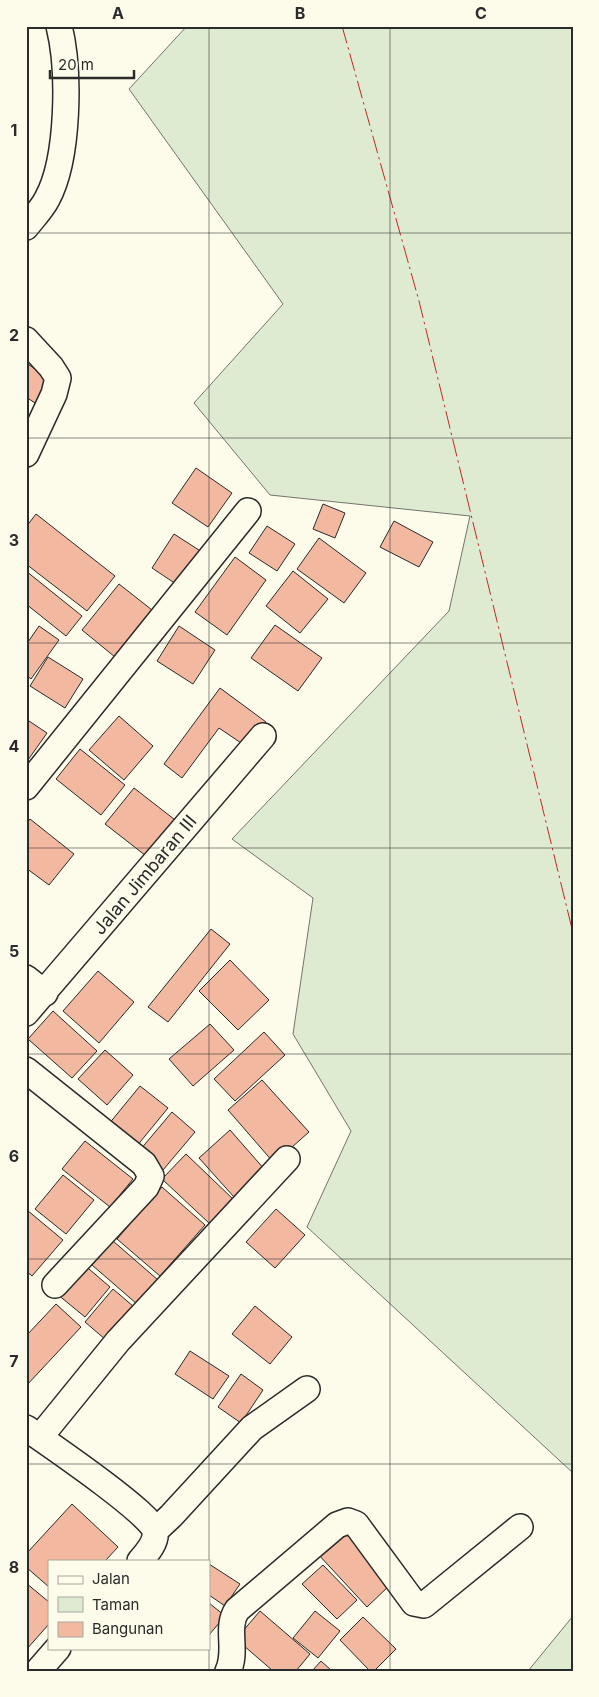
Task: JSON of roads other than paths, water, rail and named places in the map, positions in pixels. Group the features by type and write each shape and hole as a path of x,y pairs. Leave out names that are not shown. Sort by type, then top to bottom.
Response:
{"street":[{"path":"26,227 48,199 62,153 66,98 64,47 59,26"},
{"path":"26,340 51,367 58,378 54,394 26,454"},
{"path":"26,787 248,511"},
{"name":"Jalan Jimbaran III","path":"26,1013 35,986 263,736"},
{"path":"26,1070 144,1164 151,1176 146,1187 55,1285"},
{"path":"143,1558 154,1540 155,1531 152,1525 130,1504 33,1433 287,1159"},
{"path":"155,1531 252,1428 307,1390"},
{"path":"228,1671 234,1654 232,1618 237,1610 337,1525 348,1521 356,1524 414,1603 424,1606 520,1528"},
{"path":"38,1671 56,1650"}]}
